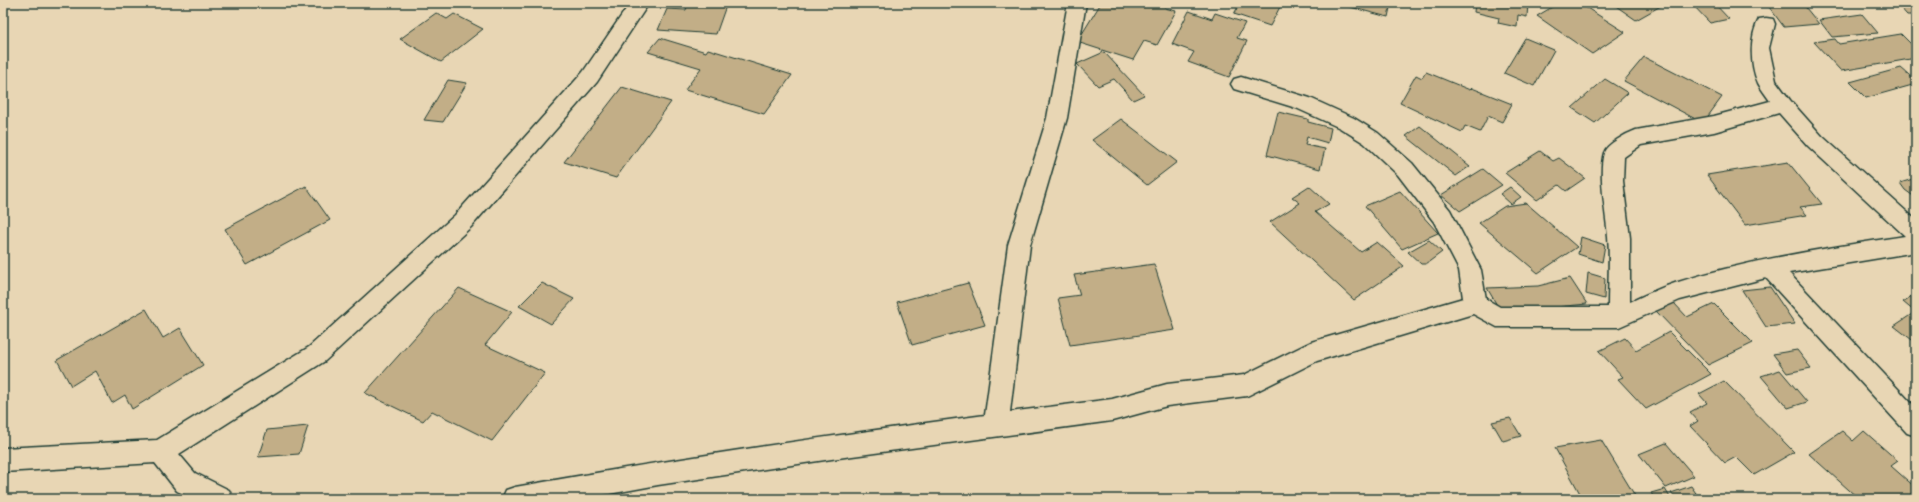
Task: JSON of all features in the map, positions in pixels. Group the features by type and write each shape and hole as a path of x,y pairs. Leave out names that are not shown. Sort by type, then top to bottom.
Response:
{"street":[{"path":"3,460 161,451 317,354 462,221 590,77 640,3"},
{"path":"996,426 1019,245 1057,118 1075,22 1077,3"},
{"path":"1766,24 1760,48 1767,82 1784,105 1815,141 1916,233"},
{"path":"1241,84 1303,103 1347,123 1371,138 1405,169 1442,216 1470,270 1474,304"},
{"path":"1619,317 1619,238 1613,181 1614,153 1636,138 1714,124 1784,105"},
{"path":"515,499 666,471 845,445 1112,410 1167,395 1247,385 1311,352 1474,304 1497,316 1619,317 1676,292 1805,261 1916,243"},
{"path":"1771,269 1916,425"},
{"path":"161,451 186,482 220,499"}],"building":[{"path":"688,3 727,3 716,34 658,30 667,9 686,10"},
{"path":"1101,3 1168,3 1165,8 1176,11 1157,45 1144,41 1133,60 1077,42"},
{"path":"1240,3 1282,3 1270,26 1234,14"},
{"path":"1335,3 1391,3 1388,17"},
{"path":"1475,3 1528,3 1527,17 1518,15 1517,27 1498,23 1499,18 1474,12"},
{"path":"1559,3 1579,3 1625,32 1592,54 1537,16"},
{"path":"1614,3 1666,3 1636,20 1613,4"},
{"path":"1691,3 1714,3 1729,19 1710,23"},
{"path":"1766,3 1802,3 1819,24 1784,27"},
{"path":"1902,3 1916,3 1916,15 1907,15 1898,5 1904,5"},
{"path":"1189,11 1212,19 1215,13 1245,23 1237,38 1247,41 1229,77 1188,62 1194,52 1172,44"},
{"path":"436,13 447,19 454,14 483,29 441,62 400,39"},
{"path":"1862,14 1878,33 1832,37 1819,20"},
{"path":"1901,34 1916,49 1916,58 1841,71 1814,42 1835,39 1839,44"},
{"path":"660,38 706,52 708,49 792,75 764,114 685,90 701,68 648,52"},
{"path":"1525,38 1554,50 1534,86 1504,73"},
{"path":"1104,52 1144,95 1133,100 1114,79 1098,86 1077,64"},
{"path":"1644,57 1722,97 1703,123 1624,81"},
{"path":"1901,68 1916,81 1916,84 1866,98 1850,82"},
{"path":"1426,72 1470,90 1472,88 1512,104 1502,122 1488,116 1480,132 1465,126 1462,132 1400,103 1416,75 1422,78"},
{"path":"1605,79 1628,93 1595,123 1572,108"},
{"path":"448,80 467,83 443,122 424,120"},
{"path":"622,87 671,102 616,178 564,162"},
{"path":"1278,112 1308,119 1308,122 1331,128 1328,143 1307,137 1305,145 1325,149 1320,169 1267,155"},
{"path":"1121,119 1177,162 1147,185 1092,140"},
{"path":"1420,126 1470,166 1456,176 1406,136"},
{"path":"1540,151 1553,161 1559,158 1585,178 1566,191 1559,185 1537,200 1505,173"},
{"path":"1788,162 1822,204 1800,207 1807,215 1745,225 1707,175"},
{"path":"1483,169 1502,185 1460,211 1441,195"},
{"path":"1916,178 1916,198 1905,190 1900,183"},
{"path":"306,186 330,220 247,265 225,229"},
{"path":"1309,186 1329,204 1315,212 1361,252 1377,242 1404,266 1354,300 1270,222 1300,203 1292,197"},
{"path":"1510,187 1521,197 1511,204 1500,194"},
{"path":"1400,191 1438,233 1402,249 1365,206"},
{"path":"1526,203 1577,247 1538,273 1479,223 1505,206"},
{"path":"1581,237 1605,245 1602,262 1578,254"},
{"path":"1429,240 1442,252 1426,264 1421,264 1408,252"},
{"path":"1154,264 1175,330 1070,345 1058,298 1080,295 1074,275"},
{"path":"1588,273 1605,278 1604,299 1586,294"},
{"path":"1570,278 1587,304 1501,312 1487,288 1538,286"},
{"path":"542,283 574,299 551,324 519,306"},
{"path":"968,283 985,325 912,345 897,302"},
{"path":"1770,287 1795,324 1766,327 1742,290"},
{"path":"459,288 512,312 485,345 545,373 492,441 432,411 423,421 365,393"},
{"path":"1916,293 1916,343 1894,326 1915,312 1903,302"},
{"path":"1674,303 1687,317 1714,304 1753,343 1708,365 1656,311"},
{"path":"146,309 163,338 180,328 203,365 132,409 125,395 112,403 95,371 71,386 57,360"},
{"path":"1669,332 1711,374 1646,409 1618,379 1623,377 1599,351 1625,338 1636,350"},
{"path":"1797,350 1811,368 1787,373 1773,354"},
{"path":"1780,370 1807,402 1788,408 1761,376"},
{"path":"1724,381 1794,452 1754,475 1736,457 1725,463 1690,426 1698,421 1690,412 1707,403 1699,394"},
{"path":"1510,418 1521,436 1503,441 1492,422"},
{"path":"308,426 299,454 258,457 267,430"},
{"path":"1842,431 1853,441 1864,431 1898,461 1891,466 1916,488 1916,499 1859,499 1809,454"},
{"path":"1601,440 1637,499 1583,499 1555,448"},
{"path":"1666,443 1694,476 1666,488 1639,454"},
{"path":"1691,486 1700,499 1676,499 1671,493"},
{"path":"1665,489 1671,499 1655,499 1651,493"}]}
